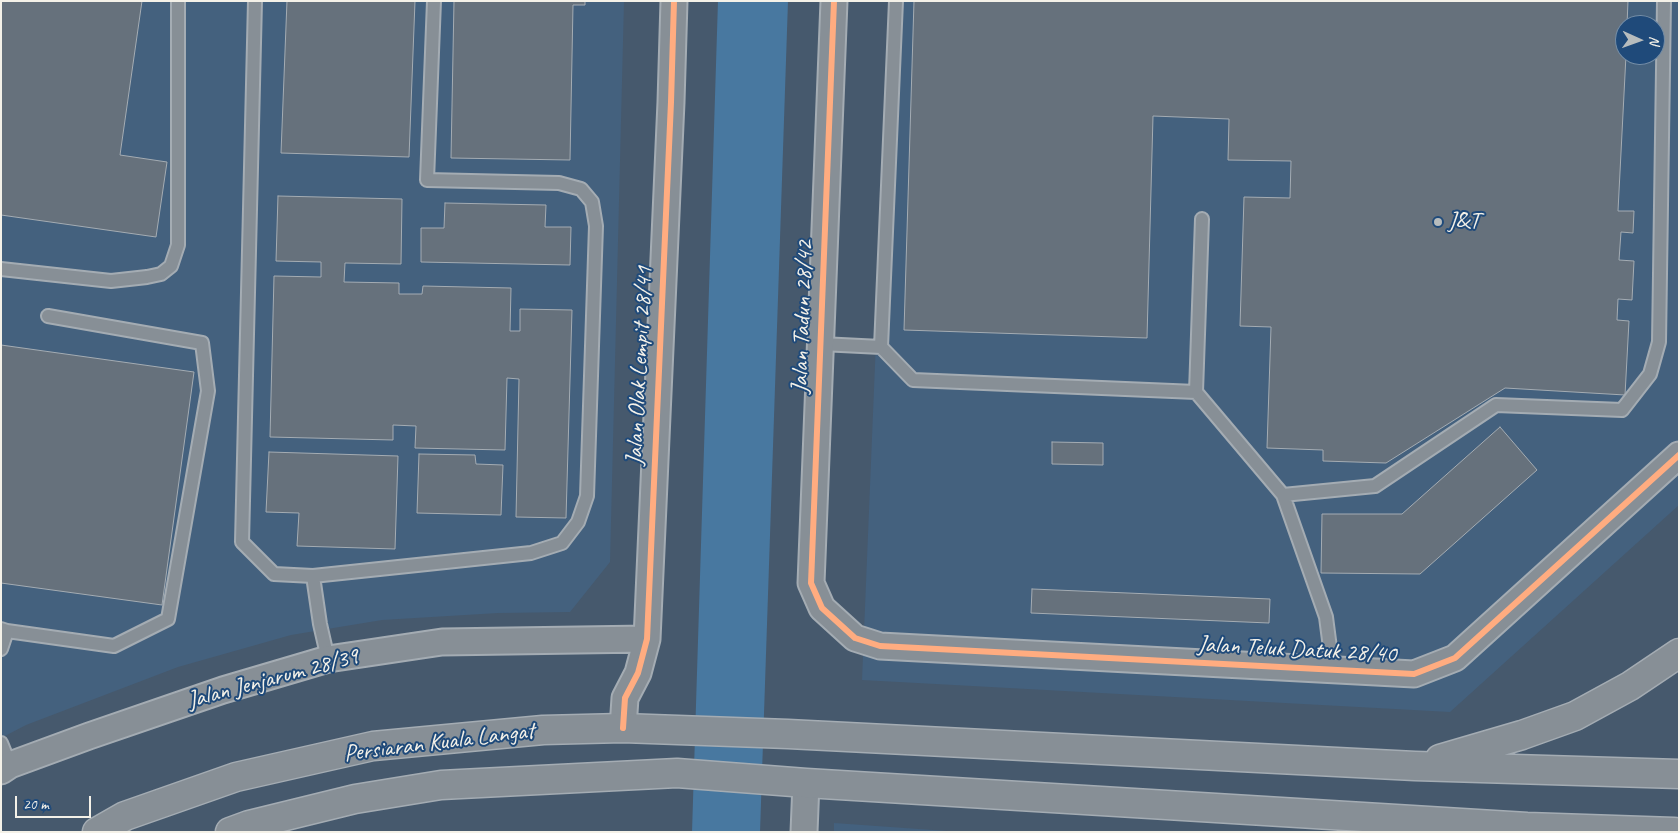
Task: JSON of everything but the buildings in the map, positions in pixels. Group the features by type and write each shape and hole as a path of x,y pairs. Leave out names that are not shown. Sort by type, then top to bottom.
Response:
{"main road":[{"path":"1415,766 1472,750 1575,716 1630,686 1679,653"},
{"name":"Persiaran Kuala Langat","path":"96,832 125,816 236,778 373,746 543,730 623,728 788,734 1415,766 1679,774"},
{"name":"Persiaran Kuala Langat","path":"230,832 249,825 355,799 441,785 676,773 1532,829 1674,832"}],"street":[{"name":"Jalan Olak Lempit 28/41","path":"623,728 625,698 638,673 646,638 671,112 674,1"},
{"name":"Jalan Tadun 28/42","path":"834,1 812,584 822,608 839,624"},
{"name":"Jalan Teluk Datuk 28/40","path":"839,624 855,638 880,646 1414,674 1455,658 1679,455"},
{"name":"Jalan Jenjarum 28/39","path":"6,768 89,736 223,690 328,659 442,642 646,638"},
{"path":"804,832 806,783"}],"lane":[{"path":"1,269 111,281 154,276 161,274 171,266 178,246 178,1"},
{"path":"255,1 242,542 274,574 313,576 531,553 562,543 578,522 587,496 596,226 592,202 581,189 559,183 427,180 434,1"},
{"path":"881,347 896,1"},
{"path":"1283,495 1375,486 1496,405 1622,410 1650,374 1659,342 1664,1"},
{"path":"1202,220 1196,392 1283,495 1326,617 1333,671"},
{"path":"1,649 4,630 114,646 168,619 208,391 202,343 48,316"},
{"path":"821,344 881,347 913,380 1196,392"},
{"path":"313,576 320,624 328,659"},
{"path":"1,742 6,768"}],"shaded area":[{"path":"1,1 624,1 610,562 570,612 498,613 382,620 291,635 178,667 26,725 1,738"},
{"path":"718,1 788,1 760,832 692,832"},
{"path":"890,1 1679,1 1679,505 1450,712 862,680"},
{"path":"834,823 961,832 834,832"}],"cycle path":[{"path":"623,728 625,698 638,673 647,639 674,1"},
{"path":"834,1 811,583 822,608 855,638 880,646 1414,674 1455,658 1679,455"}],"place":[{"name":"J&T","path":"1438,222"}]}
